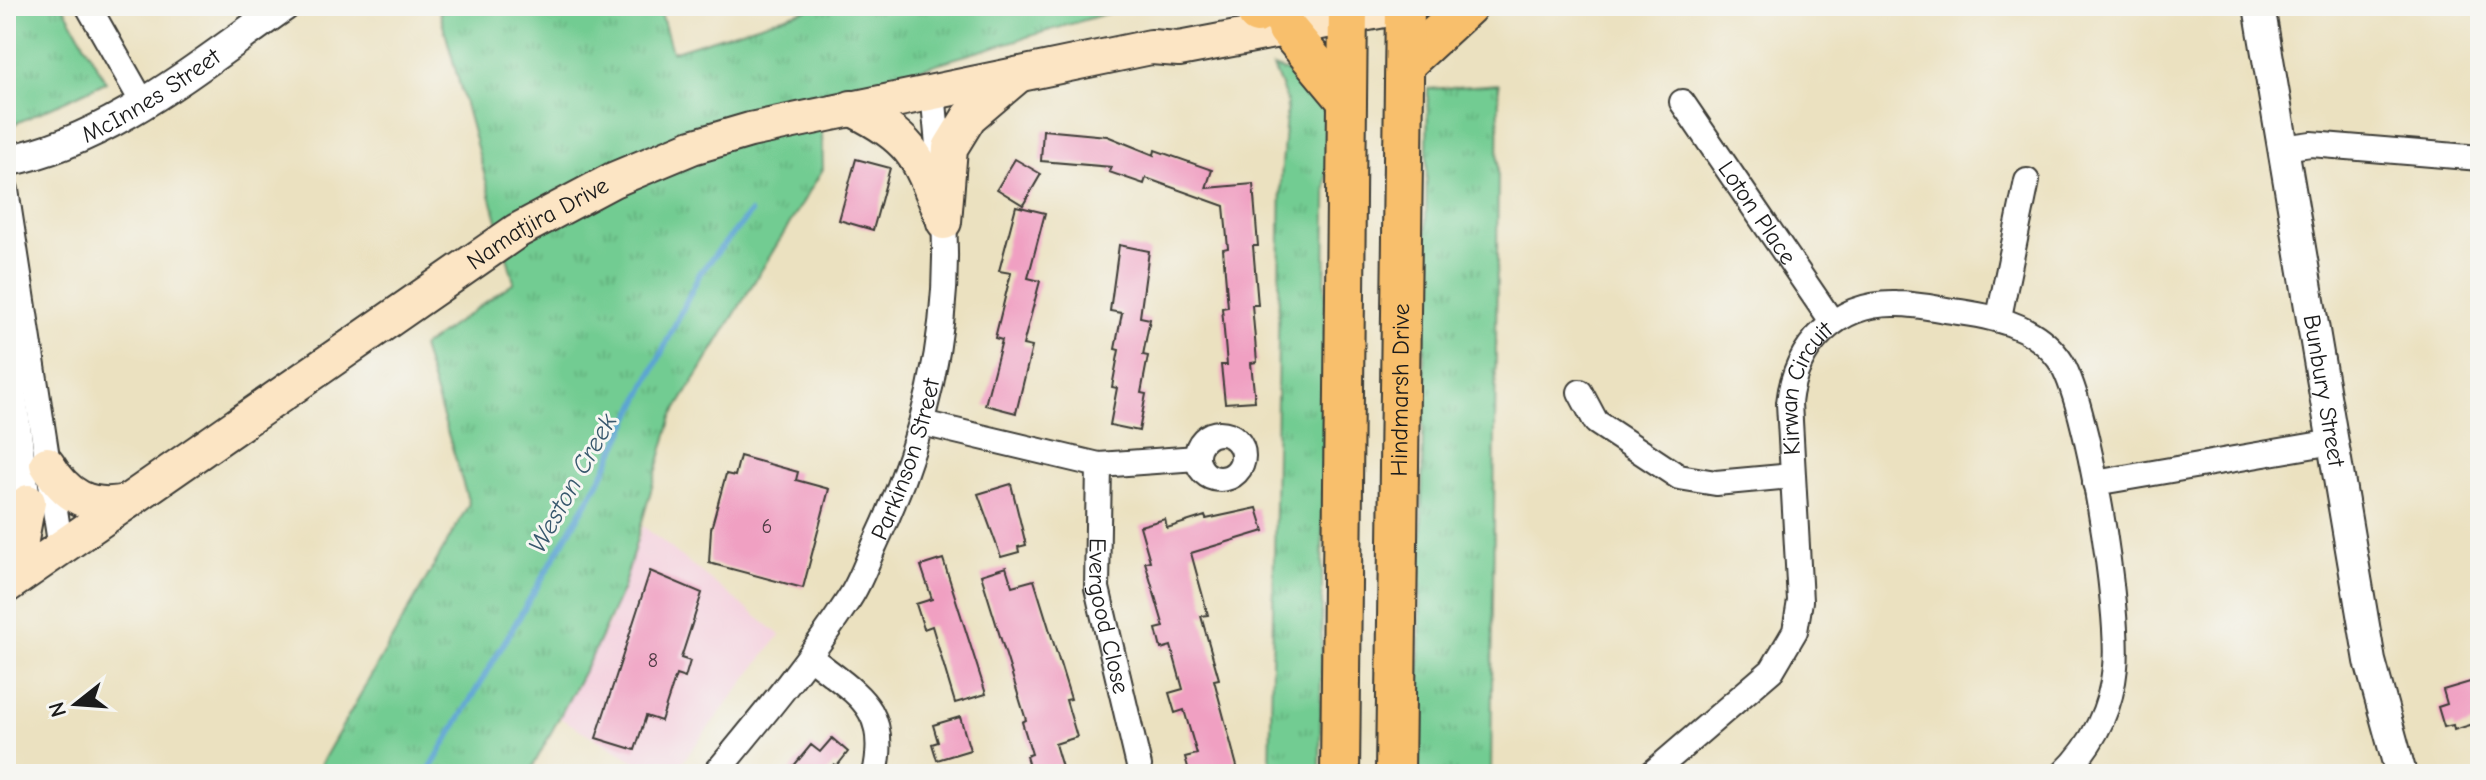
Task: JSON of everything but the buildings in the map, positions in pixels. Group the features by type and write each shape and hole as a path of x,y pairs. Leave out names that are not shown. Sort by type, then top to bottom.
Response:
{"main road":[{"name":"Namatjira Drive","path":"6,586 34,563 127,502 517,231 577,197 692,147 750,130 1151,47 1179,49 1278,14 1348,12 1405,6"},
{"name":"Hindmarsh Drive","path":"1395,774 1405,6"},
{"path":"1405,64 1468,6"},
{"path":"1340,774 1348,12"},
{"path":"1278,14 1347,101"},
{"path":"944,222 950,148 969,117 1019,74"},
{"path":"851,108 888,128 910,146 921,164 944,222"},
{"path":"47,464 68,493 108,506 127,502"},
{"path":"28,502 19,551 34,563"}],"street":[{"path":"88,6 143,103"},
{"name":"McInnes Street","path":"6,161 61,145 143,103 284,6"},
{"name":"Bunbury Street","path":"2259,6 2370,661 2401,774"},
{"name":"Parkinson Street","path":"715,774 810,657 850,598 895,503 922,423 937,361 944,280 944,222 933,92"},
{"name":"Loton Place","path":"1682,102 1832,322"},
{"path":"2283,148 2311,144 2480,158"},
{"path":"1999,317 2027,181"},
{"path":"6,190 47,464 34,563"},
{"name":"Kirwan Circuit","path":"1651,774 1772,670 1790,645 1800,601 1789,403 1794,372 1809,344 1832,322 1874,306 1896,304 1999,317 2038,339 2059,357 2075,387 2095,483 2117,631 2115,669 2096,734 2063,774"},
{"path":"6,336 28,502"},
{"path":"1580,392 1596,422 1679,477 1716,483 1792,476"},
{"path":"922,423 1099,465 1197,458"},
{"path":"2095,483 2333,442"},
{"name":"Evergood Close","path":"1099,465 1097,588 1139,766"},
{"path":"810,657 866,704 880,730 881,748 875,774"}],"shaded area":[{"path":"643,526 780,635 673,774 657,774 560,718 610,621"}],"green space":[{"path":"6,6 63,6 106,82 6,128"},
{"path":"438,6 659,6 672,52 818,6 1132,6 821,98 823,169 672,417 623,588 594,652 529,774 315,774 469,504 422,347 514,282"},
{"path":"1273,67 1304,77 1327,112 1320,774 1270,774 1281,179 1287,101"},
{"path":"1499,84 1491,774 1418,774 1428,89"}],"waterway":[{"name":"Weston Creek","path":"427,774 601,478 700,273 750,213"}]}
